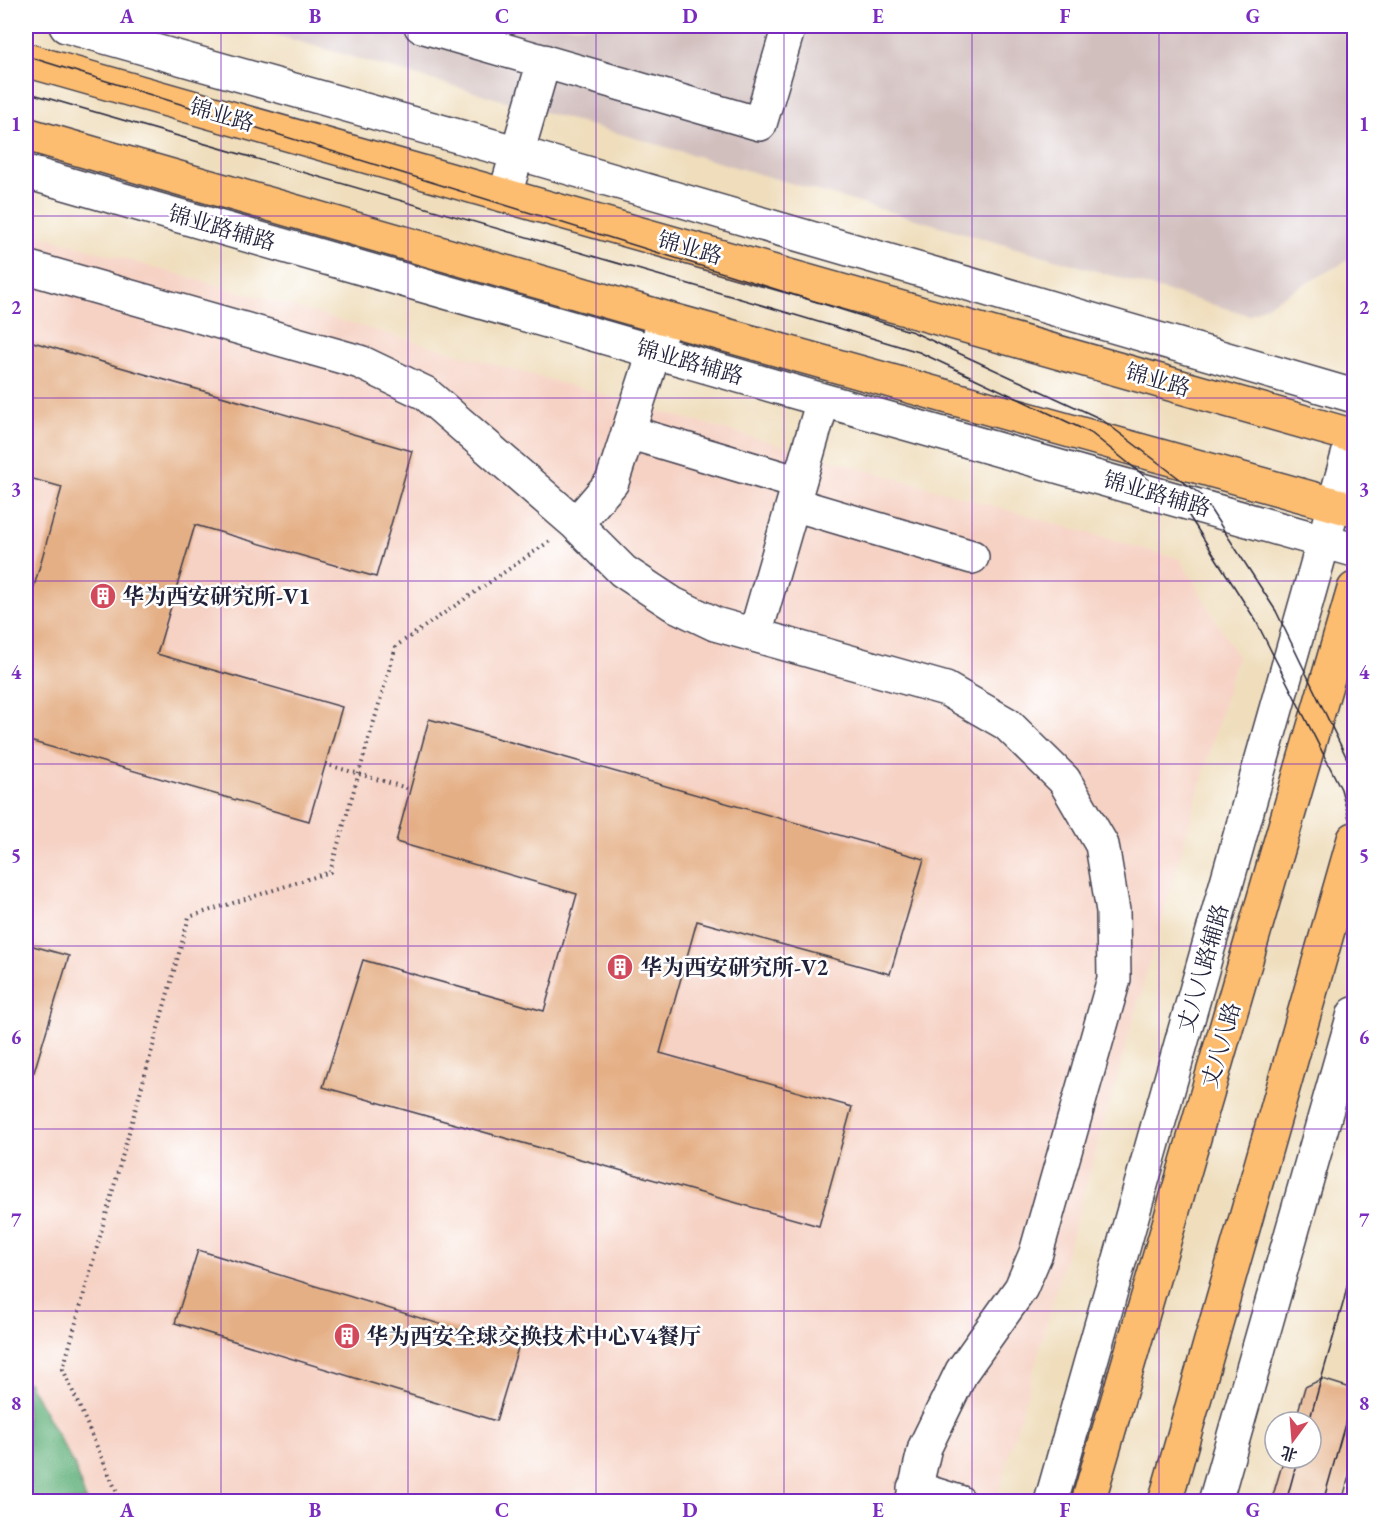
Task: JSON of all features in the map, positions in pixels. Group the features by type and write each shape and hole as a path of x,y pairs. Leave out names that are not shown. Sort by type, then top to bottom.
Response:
{"main road":[{"name":"锦业路","path":"26,60 1354,435"},
{"path":"26,134 665,318 1345,508"},
{"name":"丈八八路","path":"1088,1502 1354,589"},
{"path":"1165,1502 1354,839"}],"street":[{"path":"66,26 518,153 1354,396"},
{"path":"421,26 760,124 789,26"},
{"path":"505,195 544,61"},
{"name":"锦业路辅路","path":"26,172 1340,545"},
{"path":"26,267 360,362 425,393 576,524 623,571 673,604 715,624 946,689 1007,724 1064,780 1102,845 1113,911 1114,979 1036,1253 1021,1288 962,1371 925,1447 913,1495 958,1502"},
{"path":"576,524 612,482 665,318"},
{"path":"755,635 823,400"},
{"path":"628,432 972,556"},
{"name":"丈八八路辅路","path":"1051,1502 1340,545 1354,435"},
{"path":"1215,1502 1354,1014"}],"path":[{"path":"121,1502 63,1369 189,917 330,872 396,646 576,524"},
{"path":"325,764 410,789"}],"shaded area":[{"path":"245,26 1354,26 1354,250 1352,258 1249,315"},
{"path":"26,231 1180,559 1237,656 996,1501 26,1501"}],"green space":[{"path":"26,1382 75,1467 86,1501 26,1501"}],"building":[{"name":"华为西安研究所-V1","path":"26,340 412,451 376,577 195,525 157,654 342,707 309,821 26,740 26,615 62,487 26,477"},
{"name":"华为西安研究所-V2","path":"429,719 924,859 890,974 697,921 660,1053 852,1107 819,1226 323,1087 363,960 544,1011 577,894 396,842"},
{"path":"26,944 69,956 34,1072 26,1069"},
{"name":"华为西安全球交换技术中心V4餐厅","path":"198,1250 518,1348 496,1421 175,1323"},
{"path":"1322,1379 1354,1389 1354,1457 1342,1502 1271,1502 1280,1470 1323,1470 1323,1410 1298,1410 1305,1387"}],"tram line":[{"path":"26,56 913,332 1101,419 1201,495 1276,611 1354,773"},
{"path":"26,92 919,352 1091,433 1184,508 1256,621 1341,789 1354,837"},
{"path":"1312,1410 1344,1300 1354,1254"},
{"path":"1323,1502 1354,1392"},
{"path":"1286,1502 1295,1470"}],"place":[{"name":"华为西安研究所-V1","path":"103,596"},
{"name":"华为西安研究所-V2","path":"620,967"},
{"name":"华为西安全球交换技术中心V4餐厅","path":"347,1336"}]}
